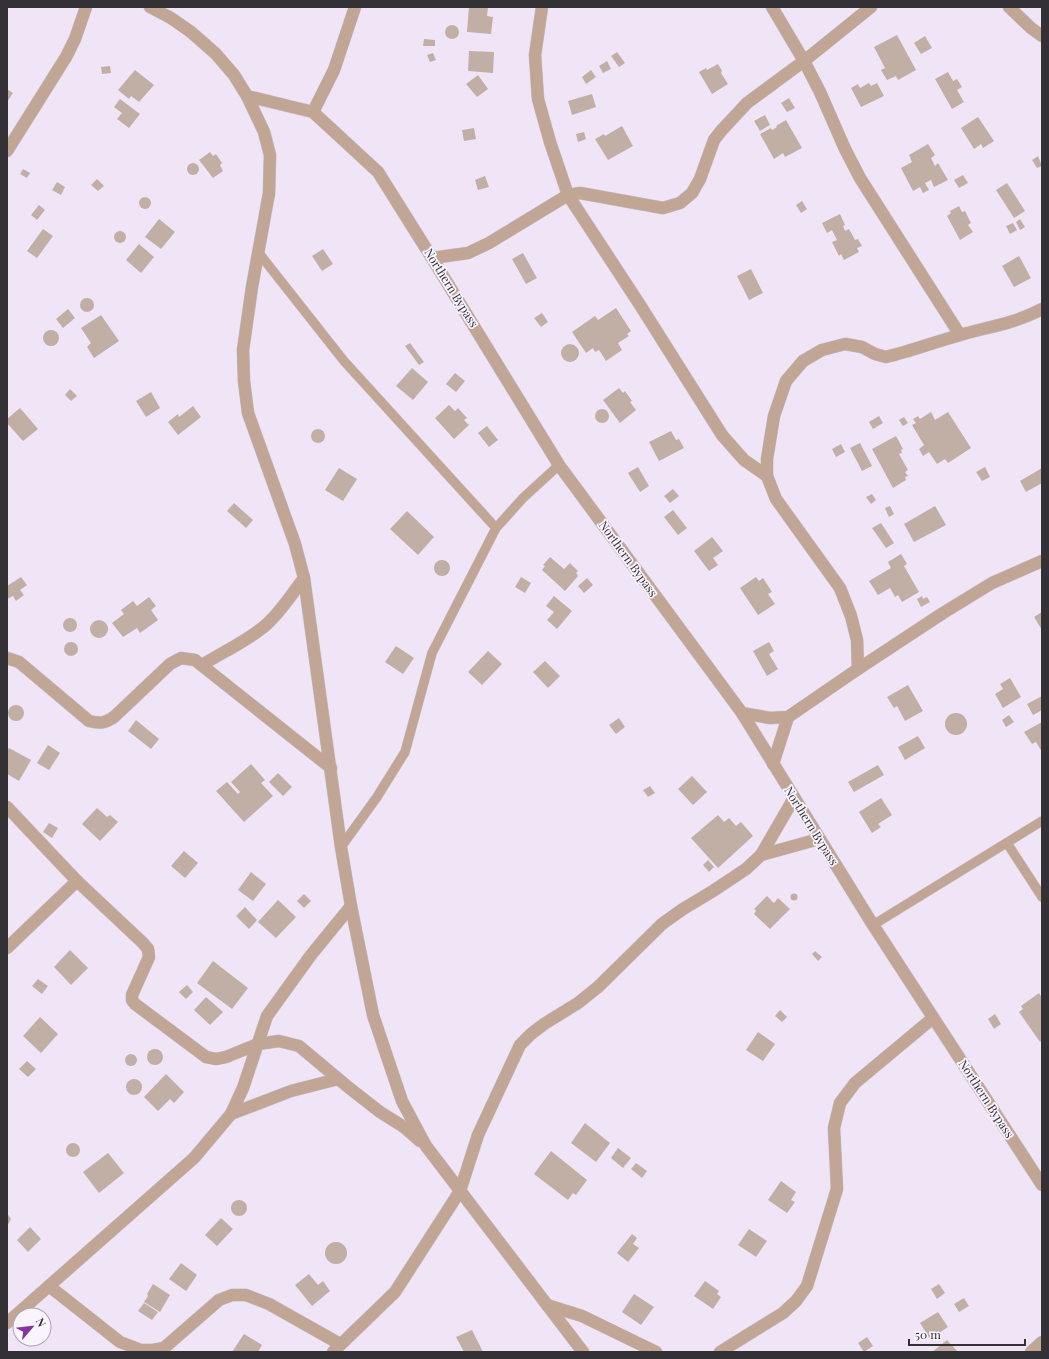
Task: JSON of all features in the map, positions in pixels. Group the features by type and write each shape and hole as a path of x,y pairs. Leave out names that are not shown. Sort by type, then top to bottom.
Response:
{"street":[{"path":"7,151 66,57 75,39 86,7"},
{"path":"150,7 171,18 191,32 216,54 234,75 247,96 264,132 270,155 269,193 252,287 243,350 244,381 248,413 294,544 304,578 341,847 351,906 373,1015 402,1101 426,1146 583,1352"},
{"path":"313,112 334,70 355,7"},
{"path":"542,7 535,55 538,99 550,142 568,195 722,435 744,460 767,476"},
{"path":"772,7 804,61 820,92 845,149 860,178 960,335"},
{"path":"432,258 468,253 489,243 568,195 580,193 663,208 680,203 692,193 700,179 714,140 747,104 804,61 871,7"},
{"path":"1009,7 1031,28 1042,36"},
{"name":"Northern Bypass","path":"247,96 313,112 378,172 559,465 742,713 873,925 1042,1185"},
{"path":"858,669 857,640 851,616 840,588 776,499 767,476 767,459 774,416 786,381 803,361 822,350 845,344 862,347 875,354 886,357 960,335 1004,324 1042,309"},
{"path":"742,713 770,718 788,717 943,613 992,583 1042,561"},
{"path":"202,665 251,636 266,625 280,611 304,578"},
{"path":"7,658 19,662 90,721 98,723 106,723 114,717 170,664 181,658 195,660 331,768"},
{"path":"773,764 788,717"},
{"path":"49,1286 120,1342 141,1350 164,1348 219,1300 232,1295 246,1296 269,1304 336,1348 395,1292 460,1191 478,1135 520,1045 530,1034 578,1003 598,987 662,924 683,909 746,870 761,855 794,798"},
{"path":"7,807 77,881 148,949 149,957 132,995 132,1000 135,1004 206,1057 216,1059 226,1057 258,1044 279,1041 299,1046 338,1079 380,1112 404,1127 426,1146"},
{"path":"761,855 819,839"},
{"path":"7,948 77,881"},
{"path":"7,1323 194,1158 231,1114 243,1088 267,1016 312,955 351,906"},
{"path":"720,1352 783,1314 796,1301 807,1286 837,1189 834,1128 840,1102 855,1083 933,1018"},
{"path":"231,1114 291,1091 338,1079"},
{"path":"547,1305 582,1316 656,1352"},
{"path":"1031,1352 1042,1342"}],"lane":[{"path":"258,252 344,361 496,528"},
{"path":"341,847 377,797 405,752 432,653 496,528 523,498 559,465"},
{"path":"873,925 1042,821"},
{"path":"1007,843 1042,897"}],"building":[{"path":"469,7 488,7 487,16 493,17 491,34 467,32"},
{"path":"452,25 457,27 459,32 457,37 452,39 447,37 445,32 447,27"},
{"path":"897,35 916,70 898,80 896,76 887,80 881,70 885,68 874,47"},
{"path":"925,36 932,48 921,54 914,43"},
{"path":"424,39 435,40 435,46 423,46"},
{"path":"469,51 494,52 493,73 468,71"},
{"path":"617,52 625,63 619,67 611,56"},
{"path":"433,53 436,60 430,62 427,55"},
{"path":"607,61 611,69 603,73 599,66"},
{"path":"718,64 722,71 721,73 728,84 712,94 699,72 706,68 707,70"},
{"path":"110,66 111,73 102,74 101,67"},
{"path":"135,70 154,85 139,102 131,96 129,99 118,90"},
{"path":"591,70 596,77 586,84 582,77"},
{"path":"948,72 953,81 957,79 962,87 957,90 964,102 952,109 935,79"},
{"path":"478,75 488,89 477,97 466,84"},
{"path":"869,83 871,86 877,83 884,96 861,107 851,88 858,84 860,88"},
{"path":"7,89 13,93 7,102"},
{"path":"592,94 596,107 572,115 568,101"},
{"path":"789,98 795,108 787,112 781,103"},
{"path":"120,99 140,114 129,128 117,119 122,113 114,107"},
{"path":"765,115 770,125 760,131 754,121"},
{"path":"978,117 994,141 983,148 981,144 974,149 961,128"},
{"path":"786,120 802,148 785,157 783,153 774,159 760,134 771,128 772,130"},
{"path":"622,126 633,146 608,160 595,139 604,134 605,136"},
{"path":"474,128 476,139 464,141 462,130"},
{"path":"584,132 586,139 578,142 576,134"},
{"path":"928,144 935,155 931,158 935,166 938,163 948,180 934,187 931,180 925,183 929,190 923,193 920,187 913,191 901,168 912,162 909,155"},
{"path":"210,152 213,156 216,154 222,163 220,165 223,171 213,178 199,160"},
{"path":"1038,156 1042,166 1037,168 1032,160"},
{"path":"191,163 195,163 199,169 195,175 191,175 187,171 187,167"},
{"path":"23,169 30,173 27,178 20,174"},
{"path":"963,175 968,183 959,188 954,180"},
{"path":"485,176 489,187 478,190 475,180"},
{"path":"97,179 104,186 98,191 91,185"},
{"path":"57,182 65,187 61,195 52,190"},
{"path":"1007,183 1025,211 1014,218 996,190"},
{"path":"145,197 149,199 151,203 149,207 145,209 141,207 139,203 141,199"},
{"path":"802,201 807,209 801,213 796,205"},
{"path":"39,205 45,210 37,220 31,215"},
{"path":"959,206 962,212 965,211 971,223 968,225 973,232 960,240 947,216 951,213 950,211"},
{"path":"840,214 845,225 843,226 845,231 849,229 855,240 858,239 862,246 857,248 859,252 844,260 841,254 839,256 832,242 837,240 832,230 827,233 822,223"},
{"path":"159,219 175,232 161,249 145,237"},
{"path":"1020,219 1025,227 1020,230 1016,222"},
{"path":"1013,223 1017,230 1010,234 1006,226"},
{"path":"43,229 53,236 37,258 27,251"},
{"path":"118,231 122,231 126,237 122,243 118,243 114,239 114,235"},
{"path":"139,244 154,257 141,273 126,260"},
{"path":"323,249 333,264 322,271 312,256"},
{"path":"523,253 537,278 526,284 512,259"},
{"path":"1019,256 1031,278 1014,287 1002,266"},
{"path":"751,269 763,293 749,300 737,276"},
{"path":"84,298 90,298 94,302 94,308 90,312 84,312 80,308 80,302"},
{"path":"616,308 631,331 627,334 629,336 618,343 622,350 606,361 599,350 595,352 593,348 586,353 572,332 595,316 598,320"},
{"path":"68,309 75,318 63,328 56,319"},
{"path":"542,313 548,322 541,327 534,318"},
{"path":"101,315 119,341 94,358 87,347 91,343 81,328"},
{"path":"51,330 58,335 59,338 54,345 51,346 44,341 43,338 48,331"},
{"path":"410,343 424,362 419,365 405,346"},
{"path":"570,344 576,347 579,353 576,359 570,362 564,359 561,353 564,347"},
{"path":"412,368 428,382 413,400 396,386"},
{"path":"455,373 465,381 456,392 446,384"},
{"path":"619,388 623,393 625,391 636,410 620,423 603,400"},
{"path":"70,389 77,396 71,401 65,395"},
{"path":"151,392 160,408 146,417 136,401"},
{"path":"449,405 455,411 458,408 467,418 464,420 469,425 454,439 435,418"},
{"path":"193,406 201,417 178,435 168,422 178,414 179,417"},
{"path":"20,408 38,429 23,441 7,423 7,419"},
{"path":"599,409 605,409 609,413 609,419 605,423 599,423 595,419 595,413"},
{"path":"931,412 935,420 948,412 971,448 948,463 945,459 937,464 929,452 923,456 919,449 924,445 912,425 916,423 913,419 918,416 920,419"},
{"path":"879,416 883,423 873,429 869,422"},
{"path":"904,417 908,423 903,426 899,420"},
{"path":"487,426 498,440 489,447 478,433"},
{"path":"315,429 321,429 325,433 325,439 321,443 315,443 311,439 311,433"},
{"path":"671,431 676,440 679,439 684,448 659,461 649,442"},
{"path":"896,436 903,449 901,450 902,453 899,454 908,470 905,472 908,476 905,477 906,480 893,488 872,449"},
{"path":"860,443 872,466 862,471 850,448"},
{"path":"841,444 845,452 836,457 832,449"},
{"path":"638,467 649,486 640,492 628,473"},
{"path":"985,467 990,477 982,481 976,472"},
{"path":"339,468 357,479 343,501 325,490"},
{"path":"1042,468 1042,483 1026,492 1020,481"},
{"path":"673,489 679,496 670,503 664,496"},
{"path":"872,494 876,500 871,504 866,497"},
{"path":"234,503 253,520 246,528 227,511"},
{"path":"890,506 894,514 889,517 885,508"},
{"path":"935,506 946,525 914,542 904,524"},
{"path":"673,510 687,528 678,535 664,517"},
{"path":"407,511 434,537 418,555 390,529"},
{"path":"881,523 894,543 886,548 872,528"},
{"path":"712,537 723,551 713,558 718,565 709,571 694,551"},
{"path":"901,554 907,564 904,566 919,592 902,602 898,595 895,597 890,588 878,595 869,581 891,568 888,562"},
{"path":"550,557 564,569 570,563 578,571 576,573 578,576 565,591 542,570 545,566 543,565"},
{"path":"439,560 445,560 450,565 448,574 445,576 439,576 434,571 434,565"},
{"path":"21,577 27,585 20,590 24,595 16,601 13,596 7,599 7,586"},
{"path":"521,577 531,583 525,593 515,587"},
{"path":"756,577 759,581 763,578 772,592 768,594 775,604 758,615 740,588"},
{"path":"587,578 593,585 584,593 578,586"},
{"path":"554,596 572,611 557,629 547,620 554,612 546,606"},
{"path":"922,596 923,599 927,597 930,602 921,607 917,599"},
{"path":"149,597 156,606 151,610 158,620 140,633 137,628 123,637 112,623 124,614 121,610 133,601 137,606"},
{"path":"1042,612 1042,630 1034,617"},
{"path":"67,618 73,618 77,622 77,628 73,632 67,632 63,628 63,622"},
{"path":"95,620 103,620 108,625 106,636 103,638 95,638 90,633 90,625"},
{"path":"68,642 74,642 78,646 78,652 74,656 68,656 64,652 64,646"},
{"path":"769,642 774,651 769,654 778,669 767,676 753,651"},
{"path":"396,646 414,658 403,674 385,662"},
{"path":"488,651 502,664 482,685 468,672"},
{"path":"545,661 560,676 548,688 533,672"},
{"path":"1010,678 1021,697 1003,708 995,694 1003,689 1000,684"},
{"path":"908,685 923,711 905,721 897,706 894,708 887,697"},
{"path":"1042,696 1042,710 1033,715 1027,704"},
{"path":"16,705 23,710 24,713 19,720 16,721 9,716 8,713 13,706"},
{"path":"952,713 960,713 967,720 967,728 960,735 952,735 945,728 945,720"},
{"path":"1009,715 1014,722 1006,727 1002,720"},
{"path":"619,718 625,727 616,734 609,725"},
{"path":"136,720 159,739 151,749 128,731"},
{"path":"1042,722 1042,752 1036,742 1032,744 1024,732"},
{"path":"918,736 925,748 905,760 898,747"},
{"path":"48,745 60,753 49,770 37,763"},
{"path":"9,748 31,760 19,781 7,774 7,751"},
{"path":"251,764 265,780 261,783 273,796 244,822 216,791 227,782 238,794 240,792 231,782"},
{"path":"878,765 884,775 854,792 848,782"},
{"path":"278,773 292,787 283,796 269,782"},
{"path":"692,776 707,792 693,805 678,789"},
{"path":"650,786 655,793 648,797 643,790"},
{"path":"881,798 892,815 878,824 881,827 872,833 859,812"},
{"path":"97,808 107,817 110,815 118,822 100,841 82,824"},
{"path":"718,815 724,822 729,818 736,826 741,822 753,836 718,868 691,838"},
{"path":"49,823 58,828 52,838 43,832"},
{"path":"184,851 198,863 185,878 171,866"},
{"path":"708,860 714,867 709,872 703,865"},
{"path":"251,872 266,884 253,901 238,890"},
{"path":"794,893 797,894 797,900 794,901 791,900 790,897 791,894"},
{"path":"304,894 311,901 304,908 297,901"},
{"path":"767,896 774,903 778,898 790,909 770,929 754,914 756,911 754,909"},
{"path":"278,900 296,917 276,938 258,922"},
{"path":"245,907 257,920 249,929 236,916"},
{"path":"70,950 88,968 71,985 54,967"},
{"path":"815,951 822,957 818,961 812,954"},
{"path":"213,961 248,988 232,1009 197,983"},
{"path":"38,979 48,986 42,994 32,986"},
{"path":"187,985 193,992 186,999 179,992"},
{"path":"1039,993 1042,998 1042,1040 1040,1042 1019,1012 1023,1009 1021,1006"},
{"path":"206,997 223,1012 210,1025 194,1010"},
{"path":"780,1010 787,1017 782,1022 775,1016"},
{"path":"995,1014 1001,1024 994,1029 988,1019"},
{"path":"40,1017 58,1034 41,1053 23,1036"},
{"path":"758,1032 775,1044 763,1061 746,1050"},
{"path":"155,1049 162,1054 163,1057 158,1064 155,1065 148,1060 147,1057 152,1050"},
{"path":"129,1054 133,1054 137,1060 133,1066 129,1066 125,1062 125,1058"},
{"path":"27,1061 36,1069 28,1077 19,1069"},
{"path":"166,1074 184,1092 174,1103 170,1099 158,1111 144,1097"},
{"path":"134,1079 141,1084 142,1087 137,1094 134,1095 127,1090 126,1087 131,1080"},
{"path":"585,1123 610,1143 596,1162 571,1143"},
{"path":"73,1143 78,1145 80,1150 78,1155 73,1157 68,1155 66,1150 68,1145"},
{"path":"618,1148 631,1158 623,1168 611,1158"},
{"path":"551,1151 587,1180 576,1195 573,1193 568,1200 534,1174"},
{"path":"108,1153 124,1173 99,1193 83,1172"},
{"path":"636,1163 647,1171 642,1178 631,1169"},
{"path":"781,1181 796,1192 791,1200 795,1202 787,1213 768,1200"},
{"path":"239,1200 245,1202 247,1208 245,1214 239,1216 233,1214 231,1208 233,1202"},
{"path":"7,1213 11,1219 7,1226"},
{"path":"221,1218 233,1229 217,1246 205,1235"},
{"path":"30,1227 41,1239 28,1252 17,1240"},
{"path":"749,1229 767,1241 756,1257 738,1245"},
{"path":"632,1234 637,1238 633,1244 639,1248 628,1262 617,1253"},
{"path":"336,1242 344,1245 347,1253 344,1261 336,1264 328,1261 325,1253 328,1245"},
{"path":"181,1263 197,1275 186,1291 169,1279"},
{"path":"309,1274 318,1285 323,1281 330,1291 312,1306 295,1285"},
{"path":"705,1281 719,1291 717,1294 721,1297 713,1309 694,1296"},
{"path":"153,1284 170,1295 160,1312 144,1302"},
{"path":"939,1284 945,1293 937,1299 931,1289"},
{"path":"634,1294 654,1307 641,1325 622,1312"},
{"path":"964,1298 969,1306 959,1312 954,1304"},
{"path":"144,1303 158,1312 152,1320 138,1311"},
{"path":"938,1312 948,1327 930,1339 920,1323"},
{"path":"472,1330 483,1352 464,1352 456,1337"},
{"path":"244,1334 262,1345 258,1352 232,1352"},
{"path":"867,1337 873,1346 864,1352 858,1343"},
{"path":"947,1340 958,1352 932,1352"}]}
